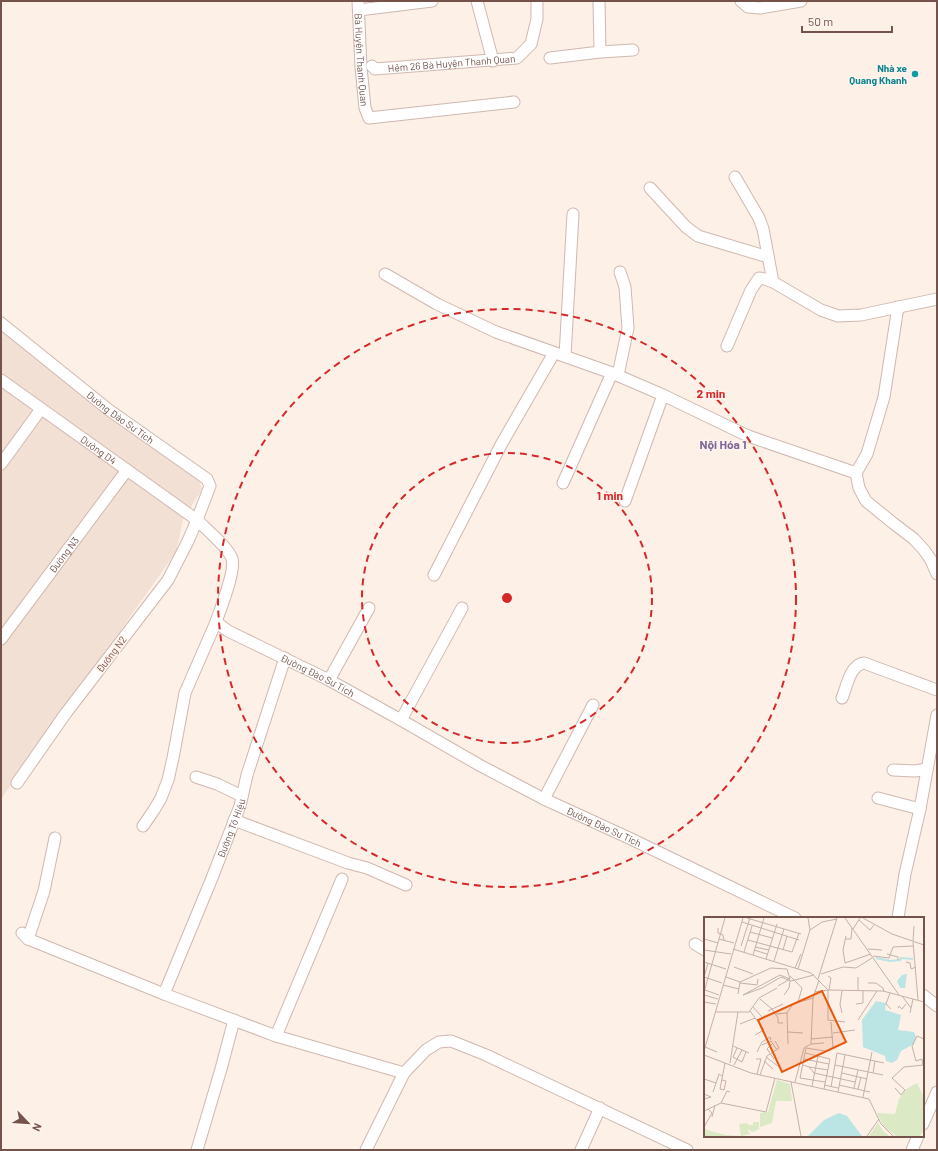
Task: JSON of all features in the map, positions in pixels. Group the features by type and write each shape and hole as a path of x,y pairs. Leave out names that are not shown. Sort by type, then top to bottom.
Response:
{"street":[{"path":"359,6 432,1"},
{"path":"477,1 493,61"},
{"name":"Hẻm 26 Bà Huyện Thanh Quan","path":"372,66 375,69 517,58 531,44 537,19 536,1"},
{"path":"599,1 600,52"},
{"path":"741,1 748,7 760,8 801,1"},
{"name":"Bà Huyện Thanh Quan","path":"359,6 361,67 365,108 369,118 514,102"},
{"path":"550,58 633,50"},
{"path":"735,177 759,218 766,240 773,282"},
{"path":"650,188 686,226 698,236 768,257"},
{"path":"434,575 502,443 559,354 573,214"},
{"path":"563,483 615,374 628,328 625,287 620,272"},
{"path":"385,274 437,304 496,332 615,374 663,394 748,436 856,473"},
{"path":"727,346 756,280 761,278 773,282 820,310 838,316 861,315 937,299"},
{"path":"898,307 884,397 867,454 856,473 859,488 866,501 914,538 934,560 937,574"},
{"name":"Đường Đào Sư Tích","path":"1,323 109,410 207,480 210,486 196,520"},
{"name":"Dường D4","path":"1,380 196,520"},
{"path":"625,501 663,394"},
{"path":"1,464 41,408"},
{"name":"Đường N3","path":"1,639 127,470"},
{"path":"142,826 161,798 168,780 185,693 216,622 232,570 232,560 226,549 196,520"},
{"name":"Đướng N2","path":"17,783 66,713 168,580 188,541 196,520"},
{"path":"329,680 369,608"},
{"path":"402,720 462,608"},
{"name":"Đường Đào Sư Tích","path":"216,622 228,631 329,680 481,766 544,799 793,917"},
{"name":"Đường Tô Hiệu","path":"164,994 199,911 234,820 285,658"},
{"path":"842,698 854,668 859,664 864,664 937,690"},
{"path":"544,799 592,705"},
{"path":"898,917 905,874 920,809 937,717"},
{"path":"893,770 915,771 927,769"},
{"path":"196,777 242,796"},
{"path":"878,798 920,809"},
{"path":"234,820 348,863 367,868 406,885"},
{"path":"55,838 44,890 25,936 164,994 276,1036 404,1073"},
{"path":"276,1036 342,879"},
{"path":"695,944 704,949"},
{"path":"924,996 937,1006"},
{"path":"197,1150 234,1020"},
{"path":"366,1150 404,1073 426,1050 439,1042 451,1041 486,1055 687,1150"},
{"path":"924,1122 937,1092"},
{"path":"581,1150 600,1108"},
{"path":"912,1150 918,1137"}],"shaded area":[{"path":"1,330 198,478 202,489 183,520 176,552 1,799"}],"place":[{"name":"Nhà xe Quang Khanh","path":"915,74"}],"district":[{"name":"Nội Hóa 1","path":"723,444"}]}
